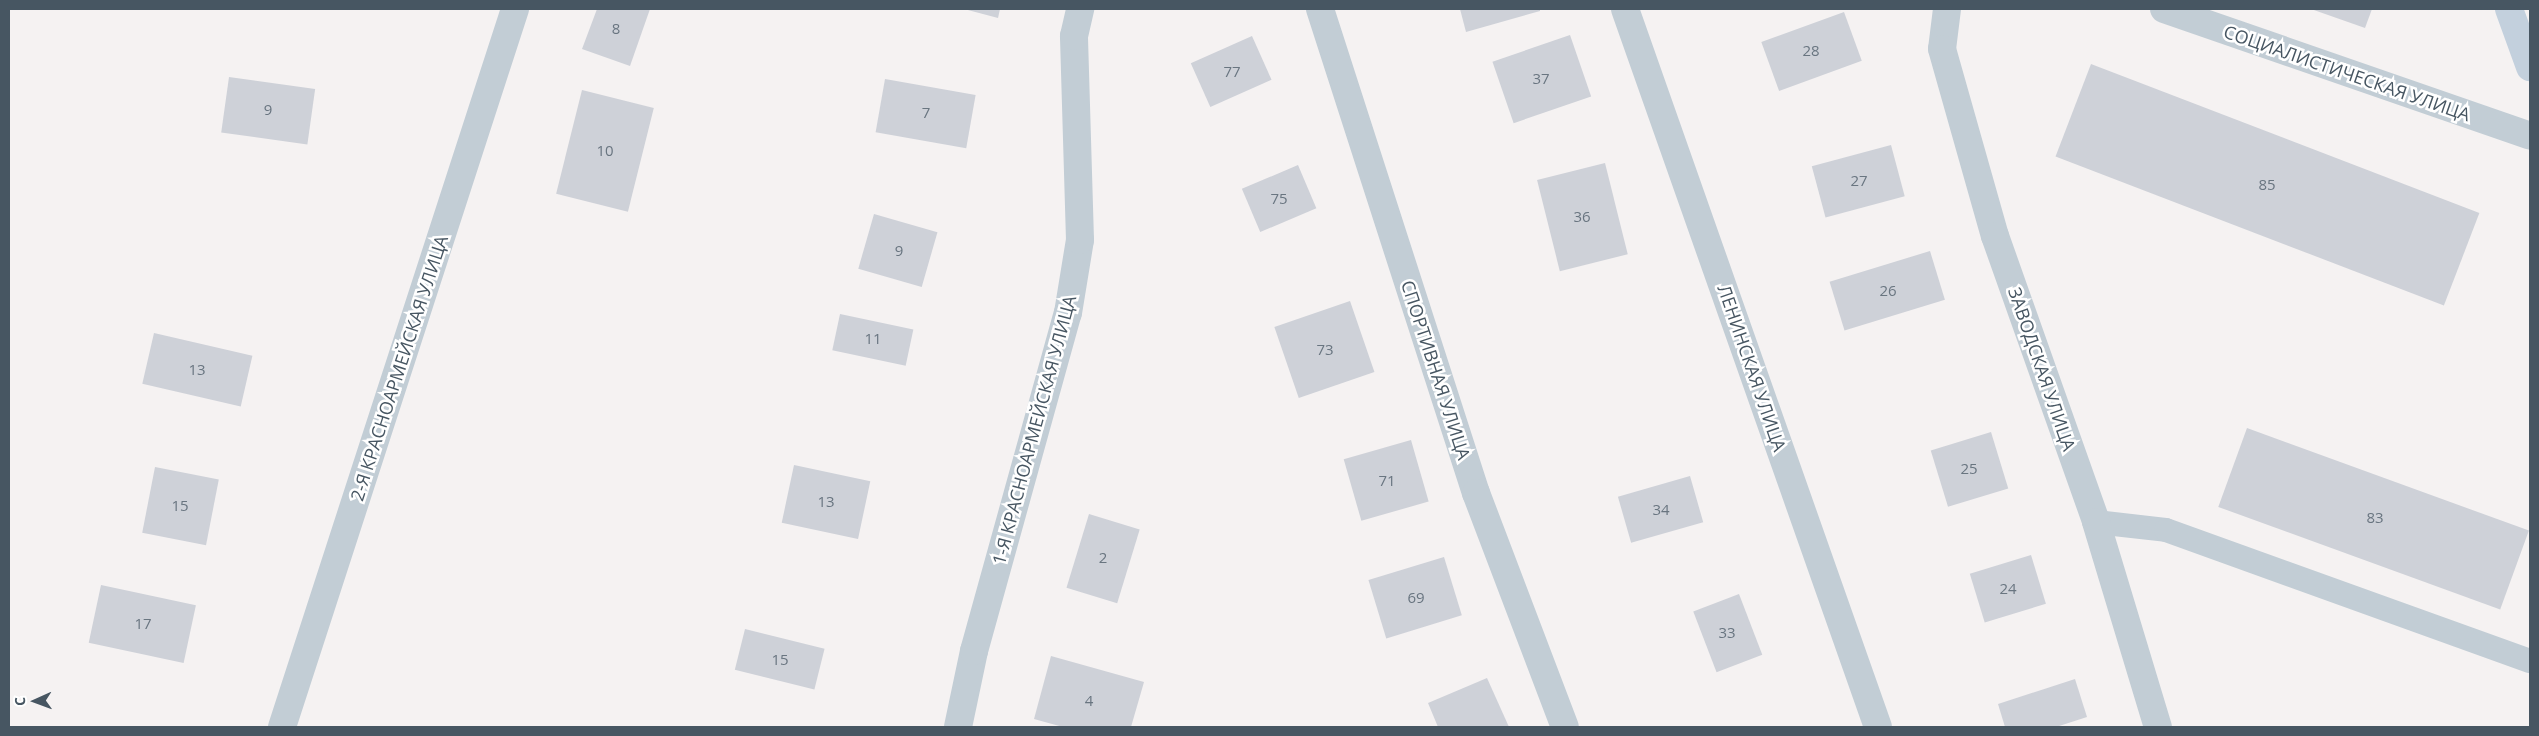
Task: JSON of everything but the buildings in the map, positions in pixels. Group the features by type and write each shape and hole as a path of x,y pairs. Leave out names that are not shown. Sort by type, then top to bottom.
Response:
{"main road":[{"path":"2509,9 2530,67"}],"street":[{"name":"2-Я КРАСНОАРМЕЙСКАЯ УЛИЦА","path":"282,727 516,9"},
{"name":"1-Я КРАСНОАРМЕЙСКАЯ УЛИЦА","path":"958,727 974,652 1068,313 1080,240 1074,36 1080,9"},
{"name":"СПОРТИВНАЯ УЛИЦА","path":"1320,9 1476,493 1565,727"},
{"name":"ЛЕНИНСКАЯ УЛИЦА","path":"1625,9 1878,727"},
{"name":"ЗАВОДСКАЯ УЛИЦА","path":"1947,9 1942,49 1995,236 2096,522 2158,727"},
{"name":"СОЦИАЛИСТИЧЕСКАЯ УЛИЦА","path":"2164,9 2530,136"}],"lane":[{"path":"2096,522 2166,530 2530,661"}]}
